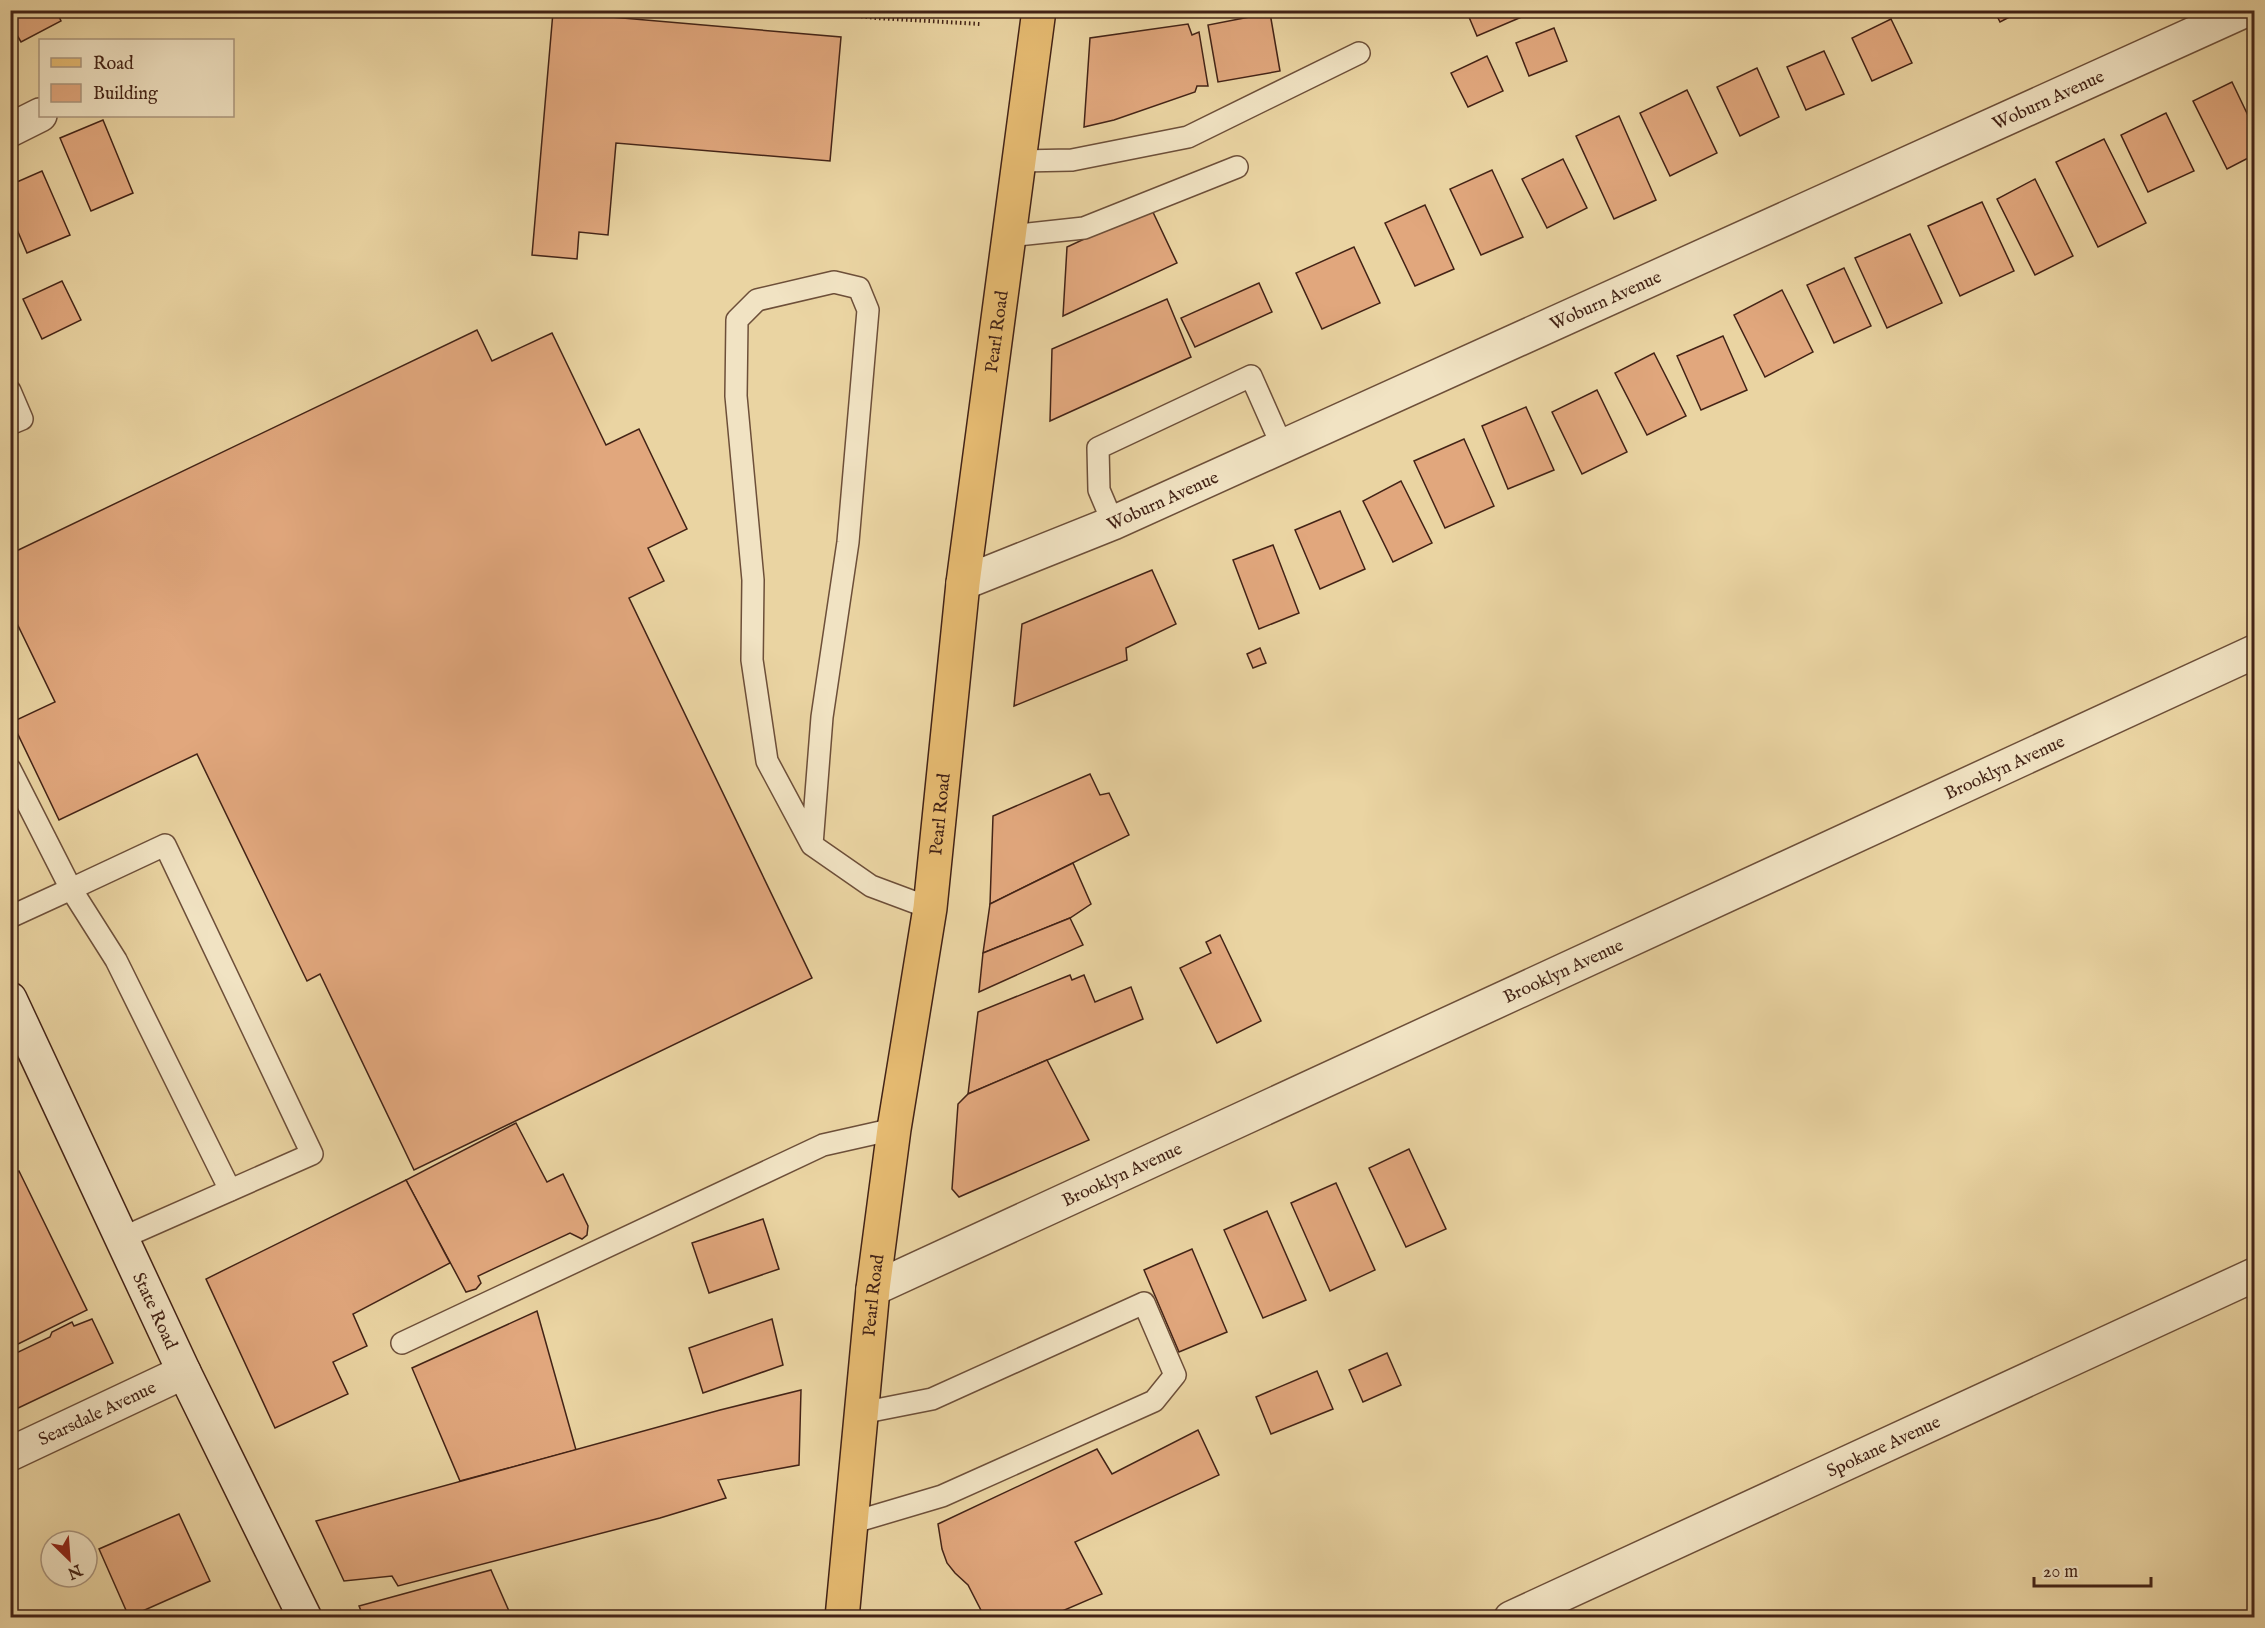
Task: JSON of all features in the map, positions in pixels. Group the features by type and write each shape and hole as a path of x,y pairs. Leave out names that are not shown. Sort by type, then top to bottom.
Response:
{"main road":[{"name":"Pearl Road","path":"842,1617 873,1289 894,1129 930,908 963,583 1039,10"}],"street":[{"name":"Woburn Avenue","path":"963,583 1113,523 2246,10"},
{"path":"10,130 39,116"},
{"name":"Brooklyn Avenue","path":"873,1289 2254,652"},
{"name":"State Road","path":"10,999 184,1372 305,1617"},
{"name":"Spokane Avenue","path":"1512,1617 2254,1275"},
{"name":"Searsdale Avenue","path":"10,1454 184,1372"}],"lane":[{"path":"1020,162 1072,160 1188,137 1359,53"},
{"path":"1009,236 1084,228 1237,167"},
{"path":"812,845 822,717 848,542 868,310 859,288 834,282 757,300 737,320 736,396 753,580 752,660 767,761 812,845 871,886 930,908"},
{"path":"1113,523 1100,490 1098,448 1251,376 1282,446"},
{"path":"10,391 22,419 10,424"},
{"path":"10,769 71,889 116,960 230,1190"},
{"path":"10,917 165,845 312,1154 122,1238"},
{"path":"402,1343 823,1145 894,1129"},
{"path":"851,1523 942,1496 1154,1401 1175,1375 1144,1303 932,1399 861,1413"}],"path":[{"path":"803,10 876,18 980,24"}],"building":[{"path":"10,10 56,10 61,21 21,42 10,23"},
{"path":"1466,10 1530,10 1531,13 1477,36"},
{"path":"1994,10 2023,10 2000,22"},
{"path":"553,12 841,37 830,161 616,143 608,235 579,232 577,259 532,255"},
{"path":"1270,13 1280,71 1218,82 1208,25"},
{"path":"1891,19 1912,63 1872,81 1852,38"},
{"path":"1188,24 1192,35 1199,32 1208,86 1197,86 1195,92 1114,120 1084,127 1090,38"},
{"path":"1554,28 1567,61 1529,76 1516,43"},
{"path":"1824,51 1844,94 1806,110 1787,67"},
{"path":"1487,56 1503,91 1468,107 1451,73"},
{"path":"1757,68 1779,117 1740,136 1717,87"},
{"path":"2232,82 2254,128 2254,155 2227,169 2193,101"},
{"path":"1687,90 1717,153 1670,176 1640,113"},
{"path":"2166,113 2194,171 2148,192 2121,135"},
{"path":"1619,116 1656,200 1614,219 1576,136"},
{"path":"103,120 133,193 91,211 60,138"},
{"path":"2104,139 2146,223 2098,247 2056,162"},
{"path":"1563,159 1587,208 1547,228 1522,179"},
{"path":"1492,170 1523,237 1481,255 1450,189"},
{"path":"42,171 70,235 27,253 10,213 10,185"},
{"path":"2035,179 2073,256 2035,275 1997,199"},
{"path":"1982,202 2014,271 1960,296 1928,226"},
{"path":"1425,205 1454,269 1415,286 1385,223"},
{"path":"1151,208 1177,263 1063,316 1067,247"},
{"path":"1910,234 1942,303 1887,328 1855,258"},
{"path":"1354,247 1380,303 1322,329 1296,273"},
{"path":"1844,268 1871,326 1834,343 1807,285"},
{"path":"62,281 81,320 42,339 23,299"},
{"path":"1259,283 1272,312 1195,347 1181,318"},
{"path":"1782,290 1813,352 1765,377 1734,315"},
{"path":"1167,299 1191,357 1050,421 1052,349"},
{"path":"477,330 492,361 552,333 606,445 639,429 687,529 648,548 664,581 629,598 812,978 414,1170 320,974 307,981 197,754 59,820 12,722 55,702 10,609 10,554"},
{"path":"1723,336 1747,390 1701,410 1677,356"},
{"path":"1654,353 1686,416 1647,435 1615,373"},
{"path":"1597,390 1627,452 1582,474 1552,412"},
{"path":"1526,407 1554,470 1508,489 1482,426"},
{"path":"1464,439 1494,506 1445,528 1414,461"},
{"path":"1401,481 1432,543 1393,562 1363,501"},
{"path":"1340,511 1365,569 1320,589 1295,530"},
{"path":"1273,545 1299,613 1259,629 1233,560"},
{"path":"1152,570 1176,624 1126,648 1127,660 1014,706 1022,624"},
{"path":"1260,648 1266,663 1253,668 1247,654"},
{"path":"1090,774 1100,795 1109,793 1129,835 990,904 993,816"},
{"path":"1073,863 1091,904 1070,918 983,953 990,904"},
{"path":"1070,918 1083,945 979,992 983,953"},
{"path":"1220,935 1261,1021 1217,1043 1180,968 1211,953 1206,942"},
{"path":"1070,975 1072,980 1084,975 1095,1002 1131,987 1143,1019 968,1094 978,1012"},
{"path":"1047,1060 1089,1140 959,1197 952,1189 958,1104 968,1094"},
{"path":"516,1123 547,1182 563,1174 588,1226 587,1235 582,1239 570,1233 478,1276 481,1283 476,1289 466,1292 406,1180"},
{"path":"1409,1149 1446,1229 1406,1247 1369,1168"},
{"path":"19,1171 87,1310 10,1348 10,1176"},
{"path":"406,1180 450,1263 353,1314 367,1346 333,1362 348,1394 275,1428 206,1279"},
{"path":"1336,1183 1375,1270 1330,1291 1291,1203"},
{"path":"1267,1211 1306,1300 1263,1318 1224,1230"},
{"path":"763,1219 779,1269 709,1293 692,1243"},
{"path":"1192,1249 1227,1332 1179,1352 1144,1270"},
{"path":"537,1311 576,1450 460,1481 412,1368"},
{"path":"92,1319 113,1363 14,1410 10,1404 10,1363 17,1361 14,1354 50,1337 52,1332 72,1322 74,1326"},
{"path":"772,1319 783,1365 703,1393 689,1348"},
{"path":"1387,1353 1401,1385 1363,1402 1349,1370"},
{"path":"1317,1371 1333,1409 1271,1434 1256,1397"},
{"path":"801,1390 799,1465 718,1480 726,1498 660,1518 398,1586 392,1576 344,1581 316,1521 720,1410"},
{"path":"1198,1430 1219,1475 1075,1542 1102,1594 1046,1618 985,1618 968,1585 947,1563 938,1524 1097,1449 1112,1474"},
{"path":"179,1514 210,1581 129,1617 99,1549"},
{"path":"491,1570 512,1618 364,1618 359,1606"}]}
